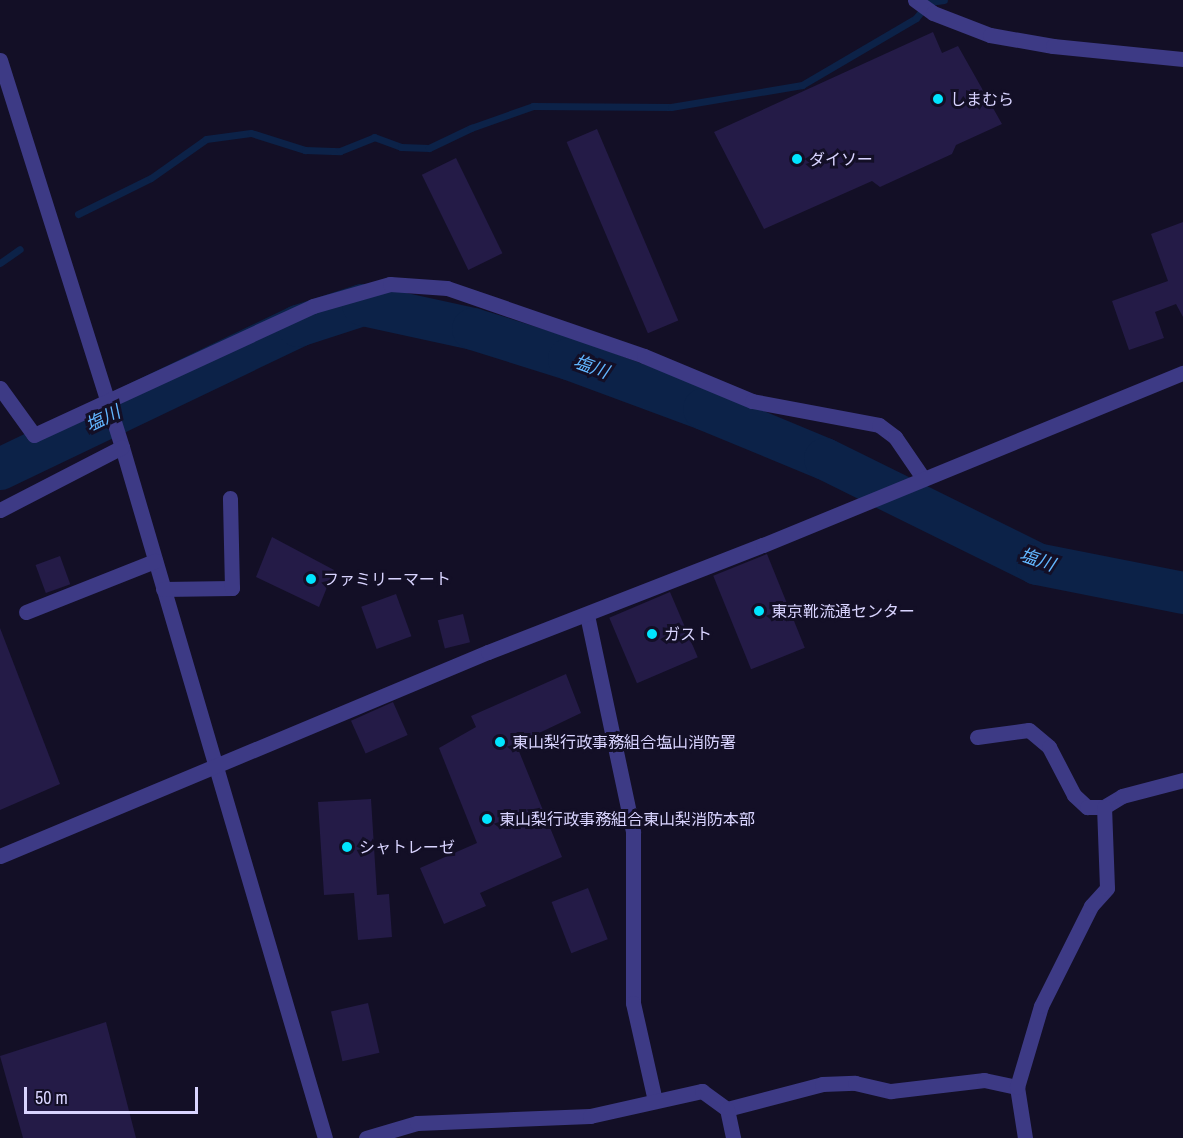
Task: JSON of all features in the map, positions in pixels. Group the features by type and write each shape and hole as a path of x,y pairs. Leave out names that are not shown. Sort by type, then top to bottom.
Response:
{"street":[{"path":"916,1 933,14 1001,37 1183,59"},
{"path":"0,60 122,447 324,1138"},
{"path":"0,388 34,435 313,306 390,284 447,288 644,356 752,400 879,424 895,437 923,478"},
{"path":"0,856 488,652 587,615 1183,373"},
{"path":"0,510 122,447"},
{"path":"163,589 232,588 230,498"},
{"path":"27,612 155,561"},
{"path":"587,615 633,832 633,1003 655,1101"},
{"path":"977,737 1029,730 1048,747 1074,795 1087,807 1104,807 1122,796 1183,780"},
{"path":"1025,1138 1017,1087 1041,1006 1091,906 1107,888 1104,807"},
{"path":"727,1109 822,1084 855,1083 891,1091 984,1080 1017,1087"},
{"path":"366,1138 417,1123 590,1116 702,1091 727,1109 733,1138"}],"building":[{"path":"933,32 942,53 958,46 1002,124 956,145 952,154 880,187 872,181 764,229 714,132"},
{"path":"597,129 678,320 648,333 567,142"},
{"path":"456,158 502,253 468,270 422,175"},
{"path":"1183,222 1183,317 1176,304 1155,312 1164,338 1129,350 1112,301 1168,281 1151,234"},
{"path":"272,537 334,570 319,607 256,577"},
{"name":"東京靴流通センター","path":"767,554 805,648 751,669 713,576"},
{"path":"60,556 70,584 46,593 36,565"},
{"name":"ガスト","path":"670,592 698,657 637,683 609,618"},
{"path":"396,594 411,636 377,649 361,607"},
{"path":"463,614 470,642 445,648 438,620"},
{"path":"0,628 60,784 0,810"},
{"path":"566,674 581,713 516,744 562,857 480,893 486,906 444,924 420,868 477,843 439,748 476,727 471,716"},
{"path":"393,702 408,735 366,754 351,721"},
{"name":"シャトレーゼ","path":"371,799 377,895 389,894 392,937 358,940 354,893 324,895 318,802"},
{"path":"588,888 608,939 571,953 552,902"},
{"path":"368,1003 379,1053 342,1061 331,1012"},
{"path":"106,1022 136,1138 23,1138 0,1056"}],"waterway":[{"path":"78,214 151,178 206,139 251,133 305,150 340,151 374,137 401,147 429,148 471,128 533,106 671,107 802,85 916,18 929,2 944,0"},
{"path":"0,263 20,249"},
{"name":"塩川","path":"0,469 298,326 363,305 473,329 569,359 704,409 825,459 1037,564 1183,593"}],"place":[{"name":"しまむら","path":"938,99"},
{"name":"ダイソー","path":"797,159"},
{"name":"ファミリーマート","path":"311,579"},
{"name":"東京靴流通センター","path":"759,611"},
{"name":"ガスト","path":"652,634"},
{"name":"東山梨行政事務組合塩山消防署","path":"500,742"},
{"name":"東山梨行政事務組合東山梨消防本部","path":"487,819"},
{"name":"シャトレーゼ","path":"347,847"}]}
